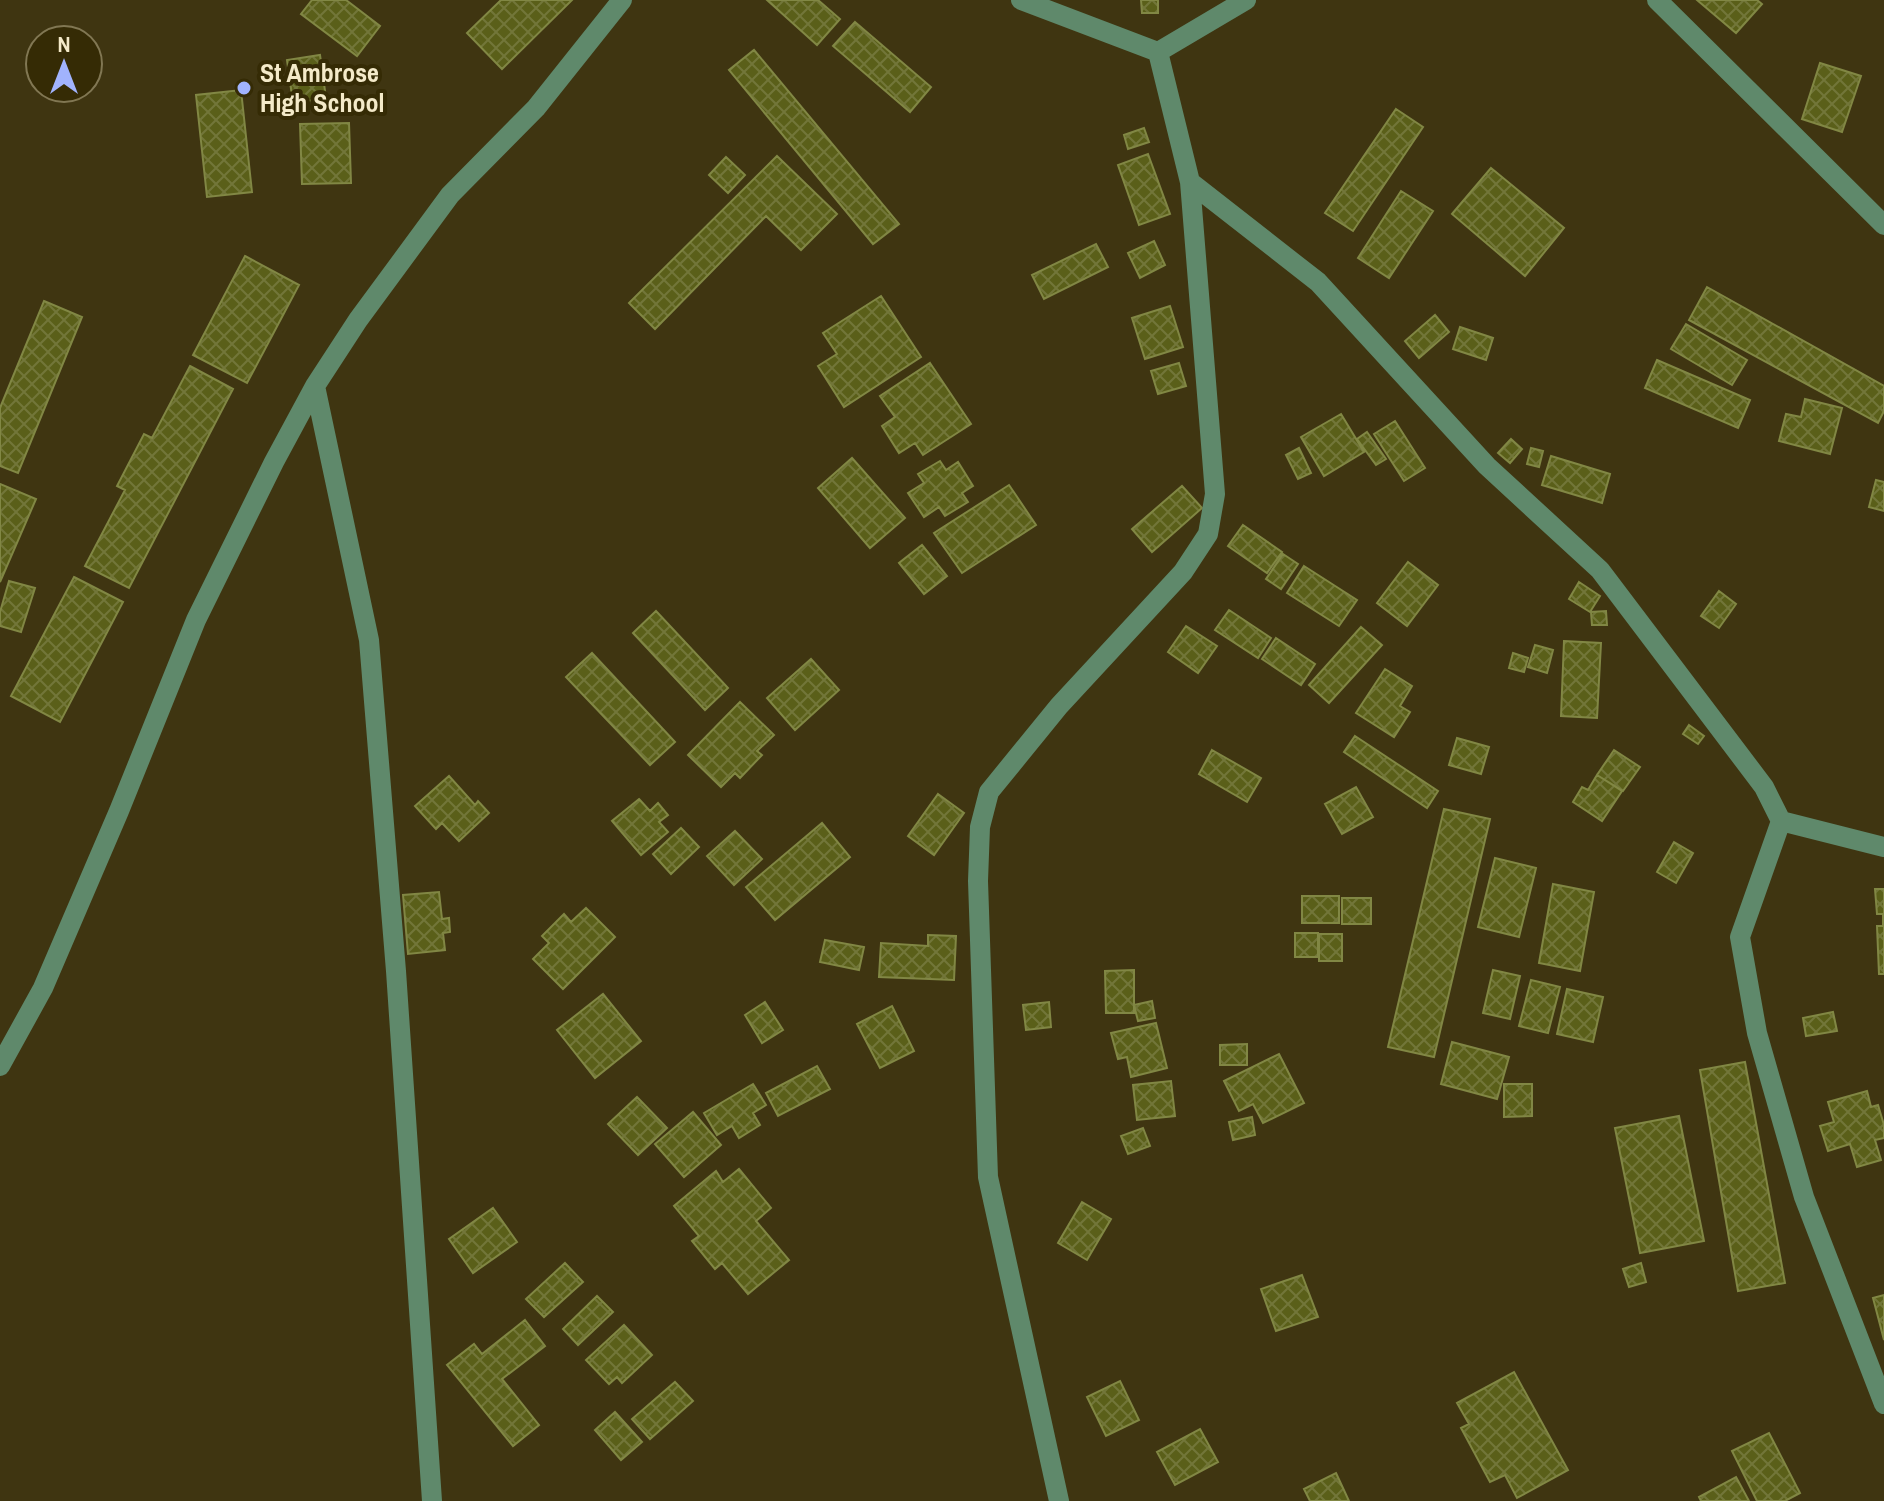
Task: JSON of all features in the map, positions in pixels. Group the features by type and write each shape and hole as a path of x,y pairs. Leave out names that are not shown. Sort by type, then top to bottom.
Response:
{"street":[{"path":"0,1066 43,988 196,620 315,386 358,320 450,195 536,108 622,0"},
{"path":"1021,0 1158,52"},
{"path":"1158,52 1246,0"},
{"path":"1657,0 1884,225"},
{"path":"1059,1501 988,1177 978,881 980,827 989,792 1059,706 1183,572 1208,534 1215,494 1190,182 1158,52"},
{"path":"1190,182 1318,282 1487,466 1600,570 1764,787 1781,821 1740,937 1757,1033 1804,1197 1884,1404"},
{"path":"315,386 369,640 396,971 432,1501"},
{"path":"1781,821 1884,847"}],"building":[{"path":"312,0 346,0 380,26 357,56 301,14"},
{"path":"501,0 572,0 502,69 467,33"},
{"path":"767,0 818,0 840,19 817,45"},
{"path":"1141,0 1158,0 1158,13 1142,13"},
{"path":"1697,0 1757,0 1762,4 1736,33"},
{"path":"855,22 931,87 910,112 833,46"},
{"path":"754,50 899,224 873,244 729,70"},
{"path":"320,55 326,98 293,103 287,60"},
{"path":"1820,63 1861,76 1842,132 1802,119"},
{"path":"241,90 252,192 207,197 196,95"},
{"path":"1396,109 1423,127 1353,231 1325,213"},
{"path":"349,123 351,183 302,184 300,124"},
{"path":"1144,128 1149,142 1128,149 1124,135"},
{"path":"1148,154 1170,214 1139,225 1118,165"},
{"path":"777,156 837,214 801,250 766,216 655,329 629,303"},
{"path":"726,157 745,175 728,193 709,175"},
{"path":"1491,168 1564,228 1525,276 1452,214"},
{"path":"1401,191 1433,211 1389,278 1358,258"},
{"path":"1154,241 1165,265 1140,278 1128,253"},
{"path":"1096,244 1108,267 1044,299 1032,275"},
{"path":"245,256 299,285 247,383 193,355"},
{"path":"1707,287 1884,386 1884,411 1878,423 1689,320"},
{"path":"881,296 921,357 844,407 818,366 837,354 823,333"},
{"path":"44,301 82,317 18,473 0,466 0,408"},
{"path":"1170,306 1183,347 1145,359 1132,318"},
{"path":"1435,315 1449,332 1419,358 1405,341"},
{"path":"1686,324 1747,360 1732,385 1671,349"},
{"path":"1460,327 1493,338 1486,360 1453,349"},
{"path":"1657,360 1750,400 1738,428 1645,388"},
{"path":"930,363 971,424 923,455 915,443 899,453 882,426 895,417 880,396"},
{"path":"1179,363 1186,386 1158,394 1151,371"},
{"path":"190,366 233,389 129,588 85,566 125,490 117,486 144,434 152,438"},
{"path":"1805,399 1842,408 1830,454 1779,441 1786,414 1801,417"},
{"path":"1341,414 1364,452 1324,476 1301,437"},
{"path":"1395,421 1425,468 1404,481 1374,434"},
{"path":"1367,432 1386,459 1376,465 1357,439"},
{"path":"1511,439 1522,449 1510,463 1498,453"},
{"path":"1299,448 1311,473 1298,479 1286,455"},
{"path":"1531,448 1543,451 1539,467 1527,464"},
{"path":"1551,456 1610,474 1602,503 1542,485"},
{"path":"852,458 905,518 870,548 818,488"},
{"path":"940,461 946,470 958,462 973,486 962,493 968,502 945,516 939,507 924,517 908,493 924,483 918,474"},
{"path":"1876,480 1884,482 1884,511 1869,507"},
{"path":"0,484 36,499 0,582"},
{"path":"1009,485 1036,525 962,573 934,533"},
{"path":"1182,486 1202,508 1152,552 1132,529"},
{"path":"1243,525 1282,552 1267,573 1228,546"},
{"path":"922,545 947,576 924,594 899,563"},
{"path":"1283,554 1298,564 1281,589 1266,579"},
{"path":"1408,562 1438,585 1407,626 1377,603"},
{"path":"1304,566 1357,600 1339,626 1287,593"},
{"path":"74,577 123,602 60,722 11,696"},
{"path":"9,581 35,588 21,632 0,626 0,612"},
{"path":"1579,582 1600,596 1590,612 1569,599"},
{"path":"1719,591 1736,604 1719,628 1701,616"},
{"path":"1229,610 1271,638 1258,658 1215,630"},
{"path":"656,611 728,688 705,710 633,633"},
{"path":"1606,611 1607,625 1592,625 1591,612"},
{"path":"1186,626 1217,646 1198,673 1168,652"},
{"path":"1361,627 1382,645 1329,703 1309,685"},
{"path":"1276,638 1315,664 1301,685 1262,659"},
{"path":"1564,641 1601,643 1597,718 1561,716"},
{"path":"1535,645 1553,650 1547,673 1528,667"},
{"path":"592,653 675,742 650,765 566,677"},
{"path":"1513,653 1528,658 1524,672 1509,668"},
{"path":"811,659 839,690 795,730 767,698"},
{"path":"1385,669 1412,686 1400,706 1410,712 1394,737 1356,713"},
{"path":"740,702 774,735 757,751 762,755 740,778 735,773 721,787 688,755"},
{"path":"1689,725 1704,736 1698,744 1683,734"},
{"path":"1355,736 1438,791 1427,808 1344,752"},
{"path":"1457,738 1489,747 1481,774 1449,765"},
{"path":"1212,750 1261,778 1247,802 1199,774"},
{"path":"1614,750 1640,767 1623,791 1597,775"},
{"path":"1597,775 1622,791 1602,821 1573,802 1582,787 1588,790"},
{"path":"449,776 475,805 478,801 489,813 459,841 442,823 436,829 415,806"},
{"path":"1356,787 1373,817 1342,834 1325,804"},
{"path":"938,794 964,813 934,855 908,836"},
{"path":"639,799 650,811 658,803 668,815 659,822 668,832 641,855 612,821"},
{"path":"1444,809 1490,819 1434,1057 1388,1047"},
{"path":"822,823 850,857 775,920 746,887"},
{"path":"681,828 699,847 671,874 653,854"},
{"path":"735,831 762,859 734,885 707,856"},
{"path":"1674,842 1693,853 1676,883 1657,872"},
{"path":"1495,858 1536,868 1519,937 1478,927"},
{"path":"1553,884 1594,892 1580,971 1539,963"},
{"path":"1875,889 1884,889 1884,974 1879,974 1877,926 1883,926 1883,914 1877,914"},
{"path":"439,892 442,919 449,918 450,932 443,933 445,950 408,954 403,895"},
{"path":"1302,896 1339,896 1339,923 1302,923"},
{"path":"1342,898 1371,898 1371,924 1342,924"},
{"path":"586,908 615,937 563,989 533,959 549,943 542,936 564,914 571,922"},
{"path":"1295,933 1318,933 1318,957 1295,957"},
{"path":"1319,934 1342,934 1342,961 1319,961"},
{"path":"928,935 956,936 954,980 879,977 881,943 928,946"},
{"path":"825,940 864,947 859,970 820,962"},
{"path":"1134,970 1134,1013 1106,1013 1105,971"},
{"path":"1493,970 1520,976 1510,1019 1483,1013"},
{"path":"1531,980 1560,987 1548,1033 1519,1026"},
{"path":"1567,989 1603,997 1593,1042 1557,1034"},
{"path":"603,994 641,1041 595,1078 557,1030"},
{"path":"1152,1001 1155,1018 1138,1021 1134,1005"},
{"path":"765,1002 783,1030 762,1043 745,1015"},
{"path":"1049,1002 1051,1027 1026,1030 1023,1005"},
{"path":"892,1006 914,1051 880,1068 857,1024"},
{"path":"1833,1012 1837,1031 1806,1036 1803,1018"},
{"path":"1156,1023 1167,1068 1131,1077 1127,1057 1118,1059 1111,1033"},
{"path":"1452,1042 1509,1057 1497,1099 1441,1084"},
{"path":"1247,1044 1247,1065 1220,1065 1220,1045"},
{"path":"1279,1054 1304,1103 1263,1123 1253,1104 1239,1111 1224,1081"},
{"path":"1745,1062 1785,1283 1738,1291 1700,1070"},
{"path":"817,1066 830,1089 778,1116 766,1093"},
{"path":"1171,1081 1175,1116 1137,1120 1133,1085"},
{"path":"753,1084 766,1105 753,1113 760,1125 739,1138 732,1126 717,1135 704,1113"},
{"path":"1504,1084 1532,1084 1532,1116 1504,1117"},
{"path":"1867,1091 1871,1107 1878,1105 1884,1138 1875,1140 1881,1160 1857,1167 1850,1144 1828,1151 1820,1126 1834,1122 1828,1102"},
{"path":"637,1097 667,1128 638,1155 608,1124"},
{"path":"693,1112 721,1145 684,1177 655,1144"},
{"path":"1679,1116 1704,1241 1640,1253 1615,1128"},
{"path":"1252,1117 1255,1135 1233,1140 1229,1122"},
{"path":"1143,1128 1150,1146 1128,1154 1121,1136"},
{"path":"739,1169 771,1208 756,1221 789,1260 748,1294 722,1263 715,1269 692,1241 699,1236 674,1206 716,1171 723,1182"},
{"path":"1082,1202 1111,1219 1087,1260 1058,1243"},
{"path":"493,1208 517,1242 473,1273 449,1239"},
{"path":"565,1263 583,1282 544,1317 526,1299"},
{"path":"1641,1263 1646,1282 1629,1287 1623,1269"},
{"path":"1302,1275 1318,1317 1276,1331 1261,1289"},
{"path":"1884,1295 1884,1340 1873,1298"},
{"path":"597,1296 613,1312 578,1345 563,1329"},
{"path":"525,1320 545,1346 502,1379 539,1425 513,1446 447,1365 474,1344 482,1354"},
{"path":"624,1325 652,1355 622,1383 617,1377 609,1384 586,1360"},
{"path":"1514,1372 1568,1470 1517,1498 1505,1475 1490,1482 1461,1428 1469,1424 1457,1403"},
{"path":"1120,1381 1139,1420 1106,1436 1087,1397"},
{"path":"675,1382 693,1401 650,1439 632,1419"},
{"path":"615,1412 642,1442 621,1460 595,1430"},
{"path":"1200,1429 1218,1462 1175,1485 1157,1452"},
{"path":"1769,1433 1800,1493 1785,1501 1757,1501 1732,1451"},
{"path":"1336,1473 1349,1501 1310,1501 1304,1489"},
{"path":"1736,1477 1749,1501 1701,1501 1699,1497"}],"place":[{"name":"St Ambrose High School","path":"244,88"}]}
